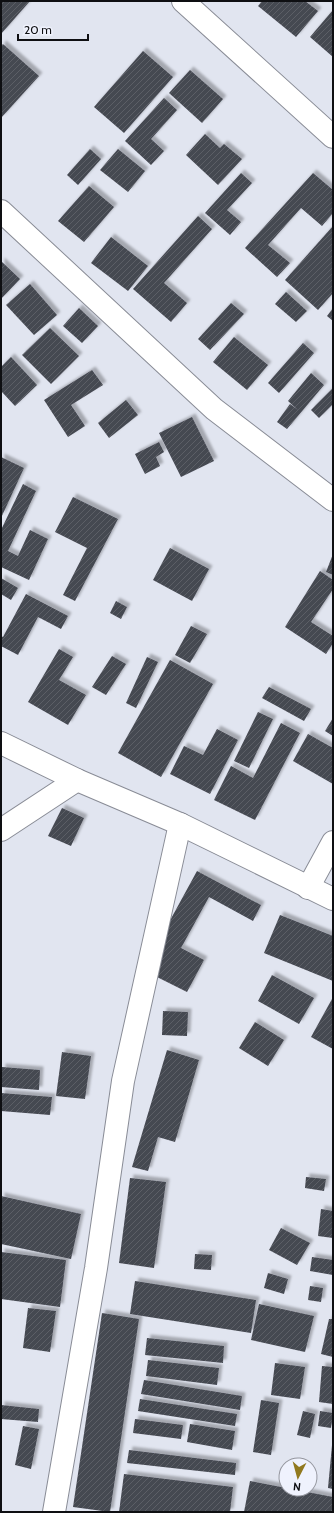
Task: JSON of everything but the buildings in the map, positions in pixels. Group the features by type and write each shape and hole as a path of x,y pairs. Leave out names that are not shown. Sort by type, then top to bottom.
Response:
{"street":[{"path":"183,1 333,137"},
{"path":"1,211 214,409 333,500"},
{"path":"1,743 77,780 180,824 333,899"},
{"path":"1,830 77,780"},
{"path":"54,1512 96,1268 123,1081 180,824"},
{"path":"308,888 333,842"}]}
